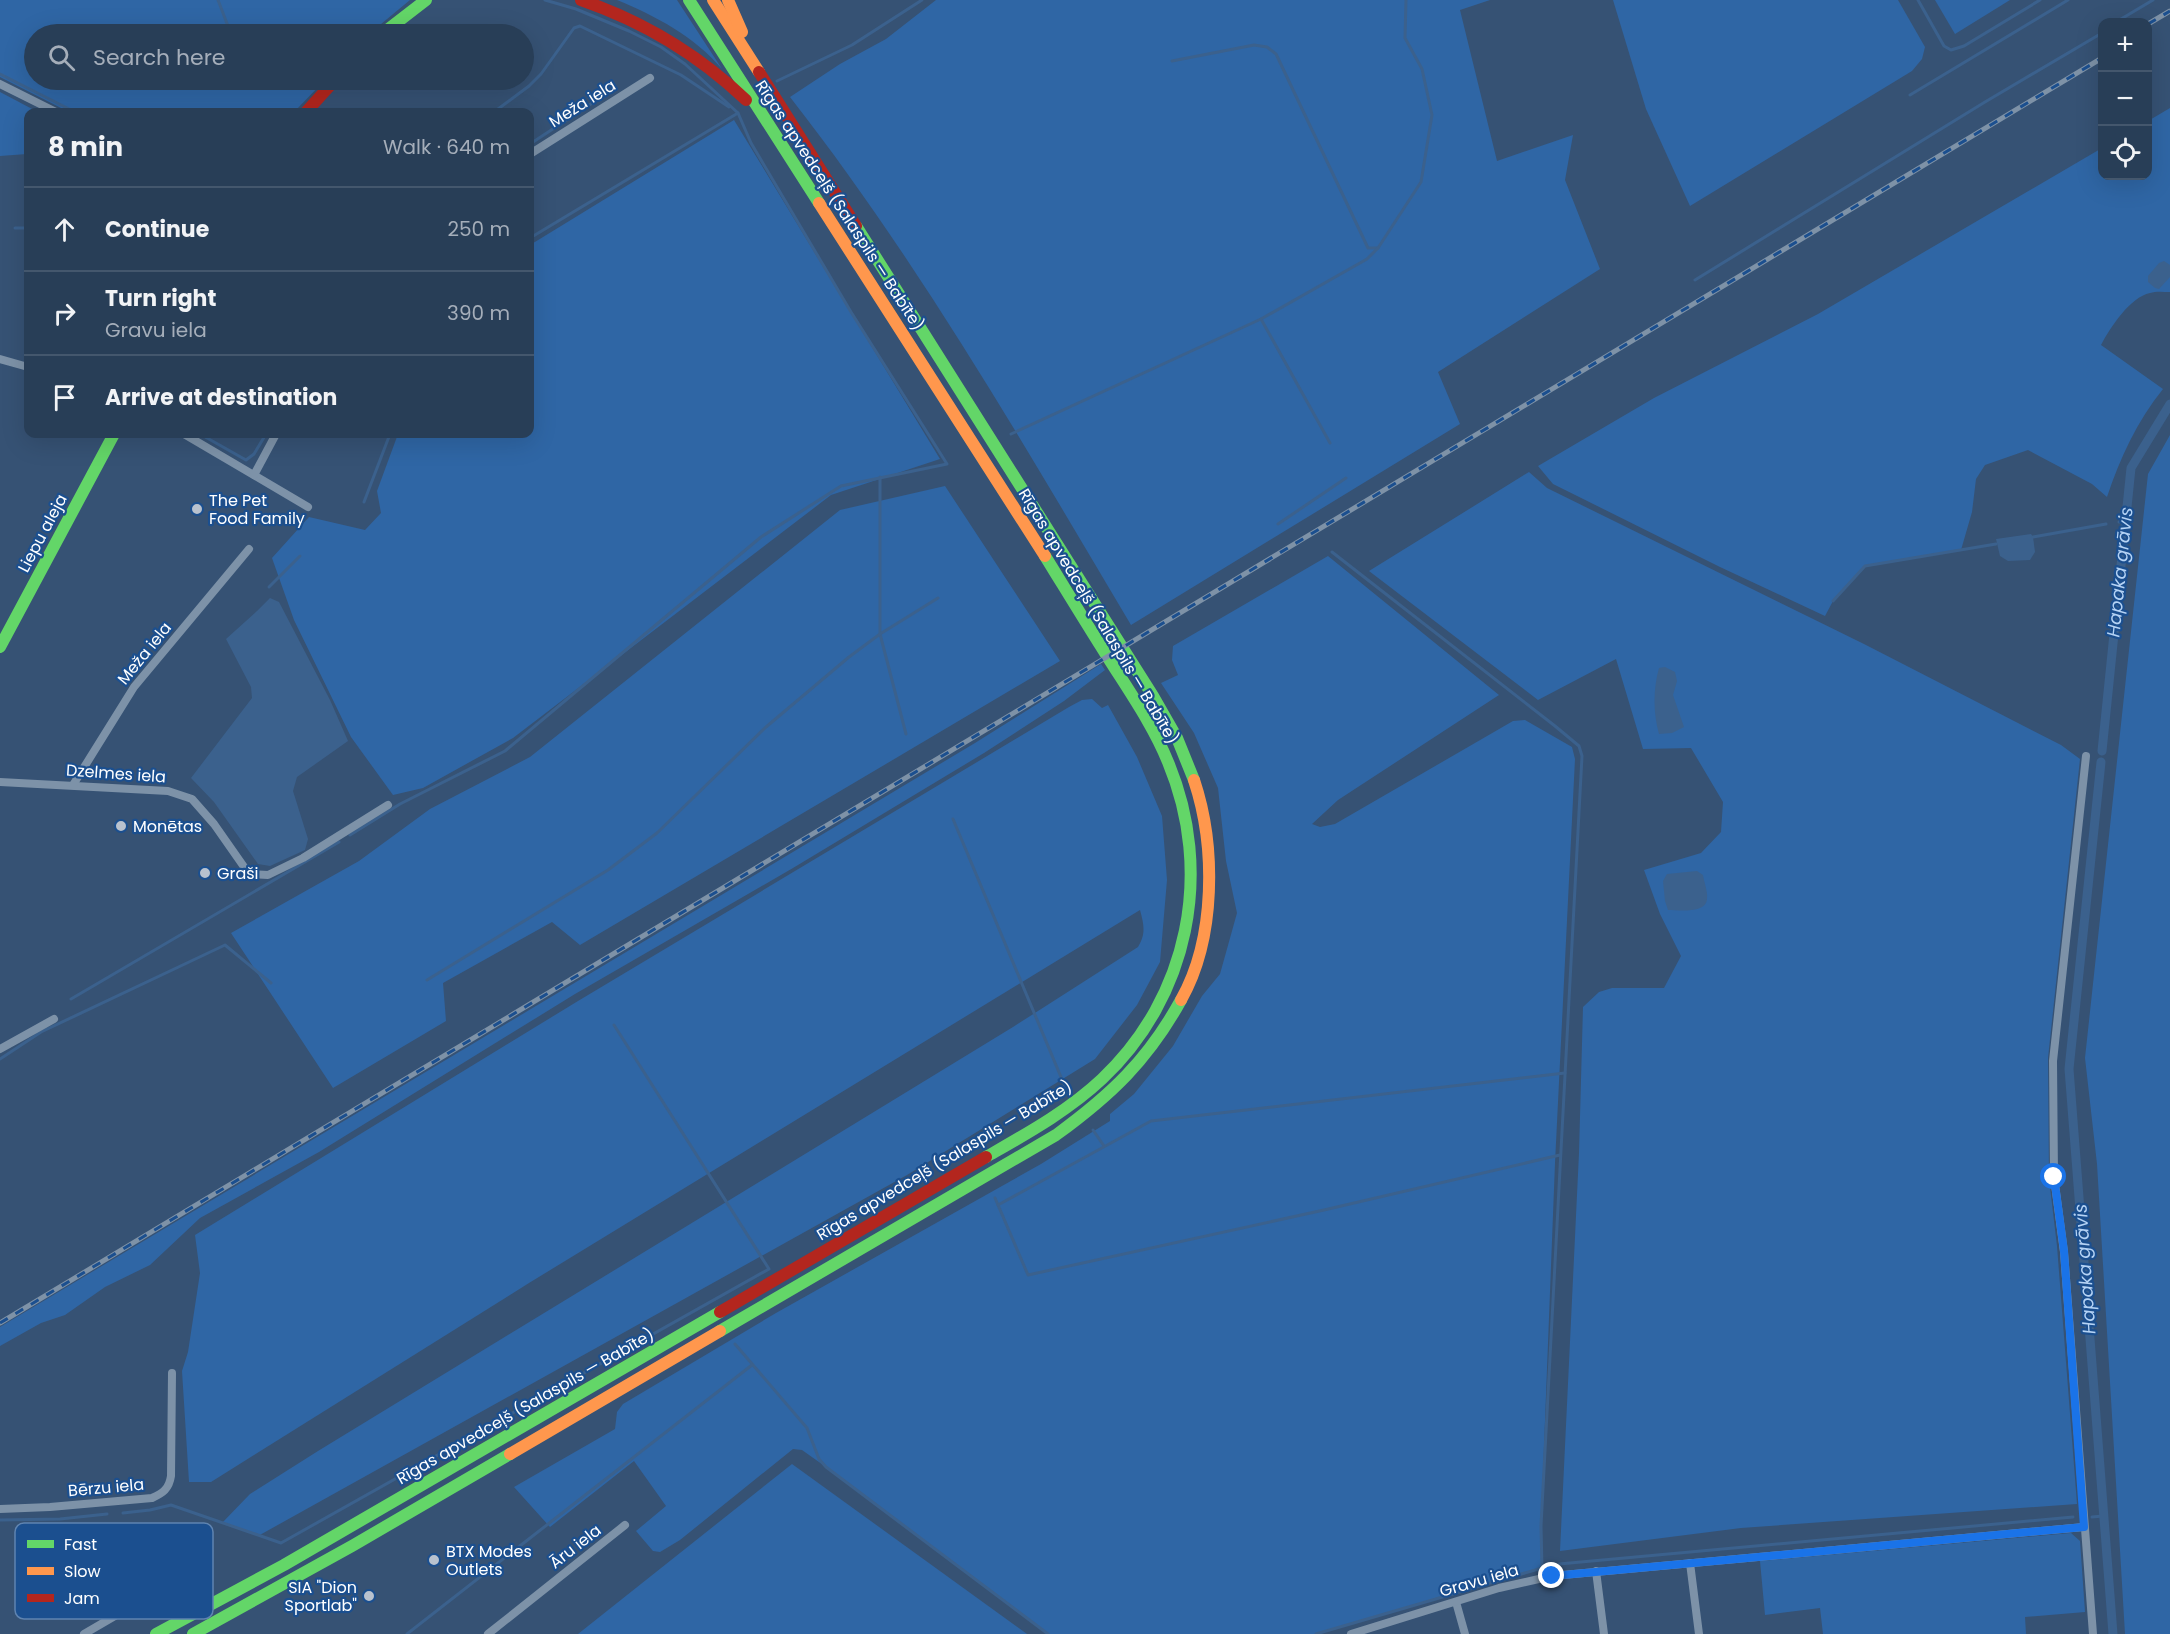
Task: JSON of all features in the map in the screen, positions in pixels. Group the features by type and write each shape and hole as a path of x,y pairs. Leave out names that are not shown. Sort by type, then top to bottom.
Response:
{"main road":[{"path":"395,24 426,0"},
{"path":"581,0 636,23 716,72 770,126"},
{"name":"Rīgas apvedceļš (Salaspils — Babīte)","path":"213,1604 1014,1140 1082,1097 1118,1063 1150,1023 1172,980 1185,936 1191,889 1188,831 1178,789 1162,748 1088,624 689,0"},
{"name":"Rīgas apvedceļš (Salaspils — Babīte)","path":"193,1634 262,1597 1017,1159 1079,1119 1124,1082 1176,1014 1188,988 1202,941 1209,889 1206,835 1196,787 1178,740 1140,675 713,0"},
{"path":"728,0 760,73"},
{"path":"310,108 326,90"},
{"name":"Liepu aleja","path":"0,647 112,438"},
{"path":"257,1580 264,1581 267,1585 267,1590 262,1597"},
{"name":"Rīgas apvedceļš (Salaspils — Babīte)","path":"156,1634 184,1619"}],"street":[{"name":"Meža iela","path":"534,151 650,78"},
{"path":"0,84 48,108"},
{"path":"0,359 24,366"},
{"path":"191,438 308,507"},
{"path":"254,475 274,438"},
{"name":"Meža iela","path":"73,784 134,687 249,549"},
{"path":"2086,756 2053,1061 2054,1177 2064,1251 2093,1634"},
{"name":"Dzelmes iela","path":"0,782 73,784 168,791 192,799 214,824 249,874 258,875 268,875 303,858 388,805"},
{"path":"0,1049 54,1019"},
{"name":"Bērzu iela","path":"0,1509 152,1498 165,1492 170,1484 171,1476 172,1373"},
{"name":"Āru iela","path":"488,1634 625,1526"},
{"name":"Gravu iela","path":"1354,1633 1499,1588 1552,1576 2084,1527"},
{"path":"1690,1563 1699,1634"},
{"path":"1596,1571 1604,1634"},
{"path":"1456,1602 1465,1634"},
{"path":"84,1634 110,1619"}],"shaded area":[{"path":"0,0 410,0 381,24 24,24 24,89 0,77"},
{"path":"617,0 677,0 722,69 700,47 674,28"},
{"path":"936,0 1490,0 1460,10 1497,161 1573,135 1565,180 1600,269 1438,372 1460,424 1131,625 969,355 883,224 790,97 840,64 886,39"},
{"path":"1613,0 1898,0 1925,47 1922,59 1912,71 1690,206 1646,109"},
{"path":"1935,0 2010,0 1955,34"},
{"path":"26,90 315,90 298,108 61,108"},
{"path":"0,92 30,108 24,108 24,154 0,156"},
{"path":"2170,108 2170,292 2152,292 2135,300 2115,322 2101,345 2163,389 2130,440 2107,497 2092,484 2028,450 1985,465 1976,479 1972,512 1961,550 1865,566 1833,601 1825,616 1553,484 1538,466 1654,398 1818,314 2098,150 2098,180 2152,180 2152,119"},
{"path":"734,120 940,459 831,495 513,738 423,788 393,795 351,737 294,620 272,558 309,517 365,530 381,513 377,491 397,438 534,438 534,243"},
{"path":"2164,261 2170,265 2170,277 2159,289 2155,288 2148,282 2148,276 2159,263"},
{"path":"2170,435 2170,1634 2125,1634 2097,1164 2085,1058 2148,474"},
{"path":"1529,472 1547,488 1864,644 2061,745 2080,759 2048,1058 2049,1179 2057,1246 2077,1504 1741,1528 1560,1551 1579,1153 1583,1007 1599,992 1612,988 1664,988 1681,956 1660,914 1644,870 1701,853 1721,832 1723,802 1691,748 1643,749 1616,659 1538,700 1369,571"},
{"path":"945,486 1060,661 580,945 552,922 443,983 446,1021 333,1088 231,933 359,861 430,809 530,757 840,510"},
{"path":"2031,534 2035,552 2030,560 2008,561 2000,556 1996,539"},
{"path":"1328,556 1499,695 1338,800 1312,824 1320,827 1335,824 1513,721 1525,720 1572,747 1575,759 1555,1163 1541,1524 1542,1568 1316,1634 1048,1634 826,1467 802,1450 793,1449 680,1540 660,1552 653,1551 636,1531 666,1506 634,1461 550,1527 514,1487 615,1429 617,1412 623,1404 776,1313 1041,1164 1110,1121 1110,1114 1134,1094 1173,1046 1202,996 1220,974 1237,913 1226,861 1218,788 1194,733 1161,683 1178,675 1172,660 1173,646"},
{"path":"270,598 279,602 330,700 348,741 297,777 293,791 308,839 305,850 270,866 258,864 214,802 191,778 252,698 251,687 226,639"},
{"path":"1101,664 1105,670 1064,701 984,753 793,868 575,994 319,1152 200,1218 150,1265 105,1287 65,1315 41,1323 0,1346 0,1327 975,743"},
{"path":"1665,667 1675,672 1677,681 1673,695 1684,727 1672,733 1659,734 1655,693 1659,668"},
{"path":"1092,699 1102,708 1108,705 1137,757 1162,816 1167,880 1160,962 1137,1005 1095,1059 907,1175 258,1536 222,1523 250,1494 318,1451 1013,1027 1138,947 1144,929 1140,910 529,1283 211,1482 189,1482 182,1371 188,1352 200,1273 195,1235 578,1001 1069,707 1082,700"},
{"path":"1697,871 1703,875 1707,893 1705,904 1691,910 1668,910 1663,881 1667,874"},
{"path":"792,1464 1027,1634 578,1634"},
{"path":"2071,1533 2080,1541 2085,1612 2025,1617 2026,1634 1823,1634 1820,1608 1765,1615 1760,1561"}],"waterway":[{"path":"218,0 227,24"},
{"path":"350,835 400,804 505,751 761,537 841,486 947,464 851,312 751,143 738,113 685,64 661,47 576,9 545,0"},
{"path":"777,81 852,45 922,0"},
{"path":"1011,434 1261,319 1367,259 1378,248 1421,182 1432,115 1422,69 1405,38 1406,0"},
{"path":"1918,0 1944,46 1951,50 1964,46 2040,0"},
{"path":"1910,95 2068,0"},
{"path":"2123,18 2153,0"},
{"path":"534,81 574,28 580,26 681,75 729,107"},
{"path":"1695,280 2098,35"},
{"path":"1172,61 1254,45 1267,47 1276,54 1368,248 1378,248"},
{"path":"0,74 24,86"},
{"path":"32,90 67,108"},
{"path":"499,108 524,90"},
{"path":"534,141 609,92"},
{"path":"534,236 738,113"},
{"path":"15,228 24,228"},
{"path":"1261,319 1330,443"},
{"name":"Hapaka grāvis","path":"2102,751 2131,468 2170,404"},
{"path":"207,438 246,460 254,454 264,438"},
{"path":"364,502 388,438"},
{"path":"880,477 880,634 906,734"},
{"path":"1278,524 1346,478"},
{"name":"Hapaka grāvis","path":"2119,522 2126,521"},
{"path":"2033,537 2106,524"},
{"path":"1833,601 1865,566 1996,544"},
{"path":"1316,1634 1542,1568 1541,1526 1582,756 1579,746 1555,726 1332,552"},
{"path":"269,587 300,556"},
{"path":"427,980 608,870 657,833 766,727 849,657 880,634 938,598"},
{"name":"Hapaka grāvis","path":"2101,762 2069,1069 2113,1634"},
{"path":"953,819 1066,1089"},
{"path":"71,999 339,842"},
{"path":"0,1059 41,1032 225,945 271,983"},
{"path":"123,1513 171,1505 281,1543 769,1269 614,1025"},
{"path":"998,1205 1151,1121 1565,1073"},
{"path":"1093,1130 1104,1146"},
{"path":"995,1198 1028,1275 1560,1155"},
{"path":"735,1344 807,1428 819,1459 826,1467 1048,1634"},
{"path":"407,1634 752,1365"},
{"path":"0,1520 60,1519 107,1514"},
{"path":"2092,1517 2103,1516"},
{"path":"1559,1564 2073,1517"}],"railway":[{"path":"2152,22 2170,11"},
{"path":"0,1323 2098,60"}],"traffic: fast":[{"path":"395,24 426,0"},
{"path":"689,0 819,203"},
{"path":"856,226 1153,696 1177,738 1194,780"},
{"path":"0,647 112,438"},
{"path":"986,1157 1046,1121 1089,1091 1132,1046 1155,1010 1173,972 1185,931 1190,889 1189,846 1182,804 1168,762 1140,708 1045,556"},
{"path":"720,1331 1056,1135 1111,1091 1127,1075 1155,1041 1181,1000"},
{"path":"213,1603 284,1565 720,1312"},
{"path":"193,1634 352,1546 510,1454"},
{"path":"156,1634 184,1619"}],"traffic: slow":[{"path":"713,0 759,72"},
{"path":"728,0 742,32"},
{"path":"819,203 1045,556"},
{"path":"1181,1000 1193,975 1201,949 1209,891 1206,834 1194,780"},
{"path":"510,1454 720,1331"}],"traffic: jam":[{"path":"581,0 626,18 669,41 709,68 746,100"},
{"path":"759,72 856,226"},
{"path":"310,108 326,90"},
{"path":"720,1312 986,1157"}],"place":[{"name":"The Pet Food Family","path":"197,509"},
{"name":"Monētas","path":"121,826"},
{"name":"Graši","path":"205,873"},
{"name":"BTX Modes Outlets","path":"434,1560"},
{"name":"SIA \"Dion Sportlab\"","path":"369,1596"}],"route":[{"path":"1552,1576 2084,1527 2064,1251 2054,1177"}]}
